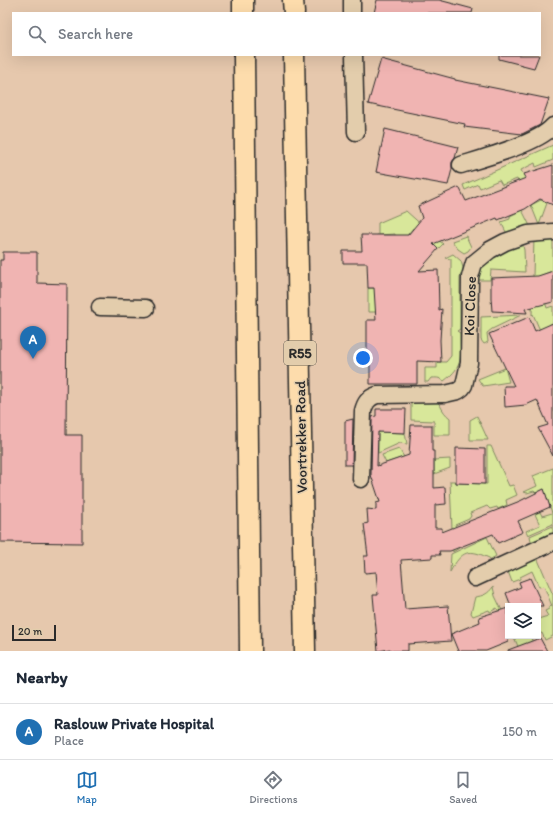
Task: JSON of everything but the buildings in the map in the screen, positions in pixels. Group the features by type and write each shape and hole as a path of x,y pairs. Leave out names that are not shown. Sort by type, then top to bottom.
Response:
{"main road":[{"path":"243,0 243,12"},
{"path":"293,0 294,12"},
{"path":"244,56 250,651"},
{"name":"Voortrekker Road","path":"294,56 305,651"}],"street":[{"path":"352,0 352,12"},
{"path":"354,56 356,132"},
{"path":"461,165 510,149 539,136 550,130 553,126"},
{"name":"Koi Close","path":"361,479 363,412 365,404 368,400 377,395 445,394 458,391 462,388 467,376 469,363 470,277 474,263 490,250 504,242 528,234 553,232"},
{"path":"100,307 146,308"},
{"path":"475,578 553,542"}],"green space":[{"path":"553,145 553,160 536,167 535,163 521,170 529,187 522,191 517,179 502,185 499,180 480,188 478,184 465,190 463,185"},
{"path":"541,200 547,203 539,225 531,205"},
{"path":"522,210 530,226 507,234 501,222 510,219 510,216"},
{"path":"406,211 443,244 438,249 426,237 413,228 401,243 395,240 395,234 378,235 378,223"},
{"path":"466,236 471,247 464,253 458,249 452,241"},
{"path":"534,238 553,240 553,272 552,271 537,277 547,308 553,306 553,323 550,324 553,330 553,361 533,314 532,315"},
{"path":"522,242 525,272 491,270 490,280 473,280 481,261"},
{"path":"453,254 461,261 463,268 460,278 460,329 457,331 460,333 460,360 455,370 444,381 439,378 431,378 428,382 425,382 425,368 437,368 437,362 446,362 451,356 451,259 445,258"},
{"path":"368,288 415,288 376,312 368,312"},
{"path":"521,315 487,333 488,342 484,344 481,340 481,317"},
{"path":"505,368 509,382 483,386 478,379"},
{"path":"411,400 438,402 450,418 450,435 434,435 434,421 411,420"},
{"path":"477,416 488,440 470,440 470,420"},
{"path":"378,432 405,433 407,444 400,443 378,453"},
{"path":"487,446 491,446 509,486 513,485 517,495 506,500 507,505 498,509 497,507 490,509 487,506 470,513 471,516 469,519 455,525 458,531 453,535 459,548 453,552 450,481 456,481 456,483 487,484"},
{"path":"399,449 404,457 386,463 382,455"},
{"path":"450,459 450,468 434,474 434,460"},
{"path":"553,468 553,524 528,535 526,531 540,525 535,514 540,512 542,516 552,513 544,489 536,493 534,491 527,493 524,492 537,486 533,476"},
{"path":"553,526 553,533 531,541 530,536"},
{"path":"487,537 496,556 491,559 477,553 467,553 458,559 450,572 451,554"},
{"path":"536,555 553,595 553,636 545,640 541,633 541,618 548,616 545,611 552,606 544,586 539,587 532,571 520,577 520,579 512,582 506,566"},
{"path":"493,587 495,596 505,617 504,623 497,608 490,612 489,610 473,616 471,613 475,597 489,591"},
{"path":"515,639 531,639 534,645 520,651"}],"place":[{"name":"Raslouw Private Hospital","path":"33,359"}]}
